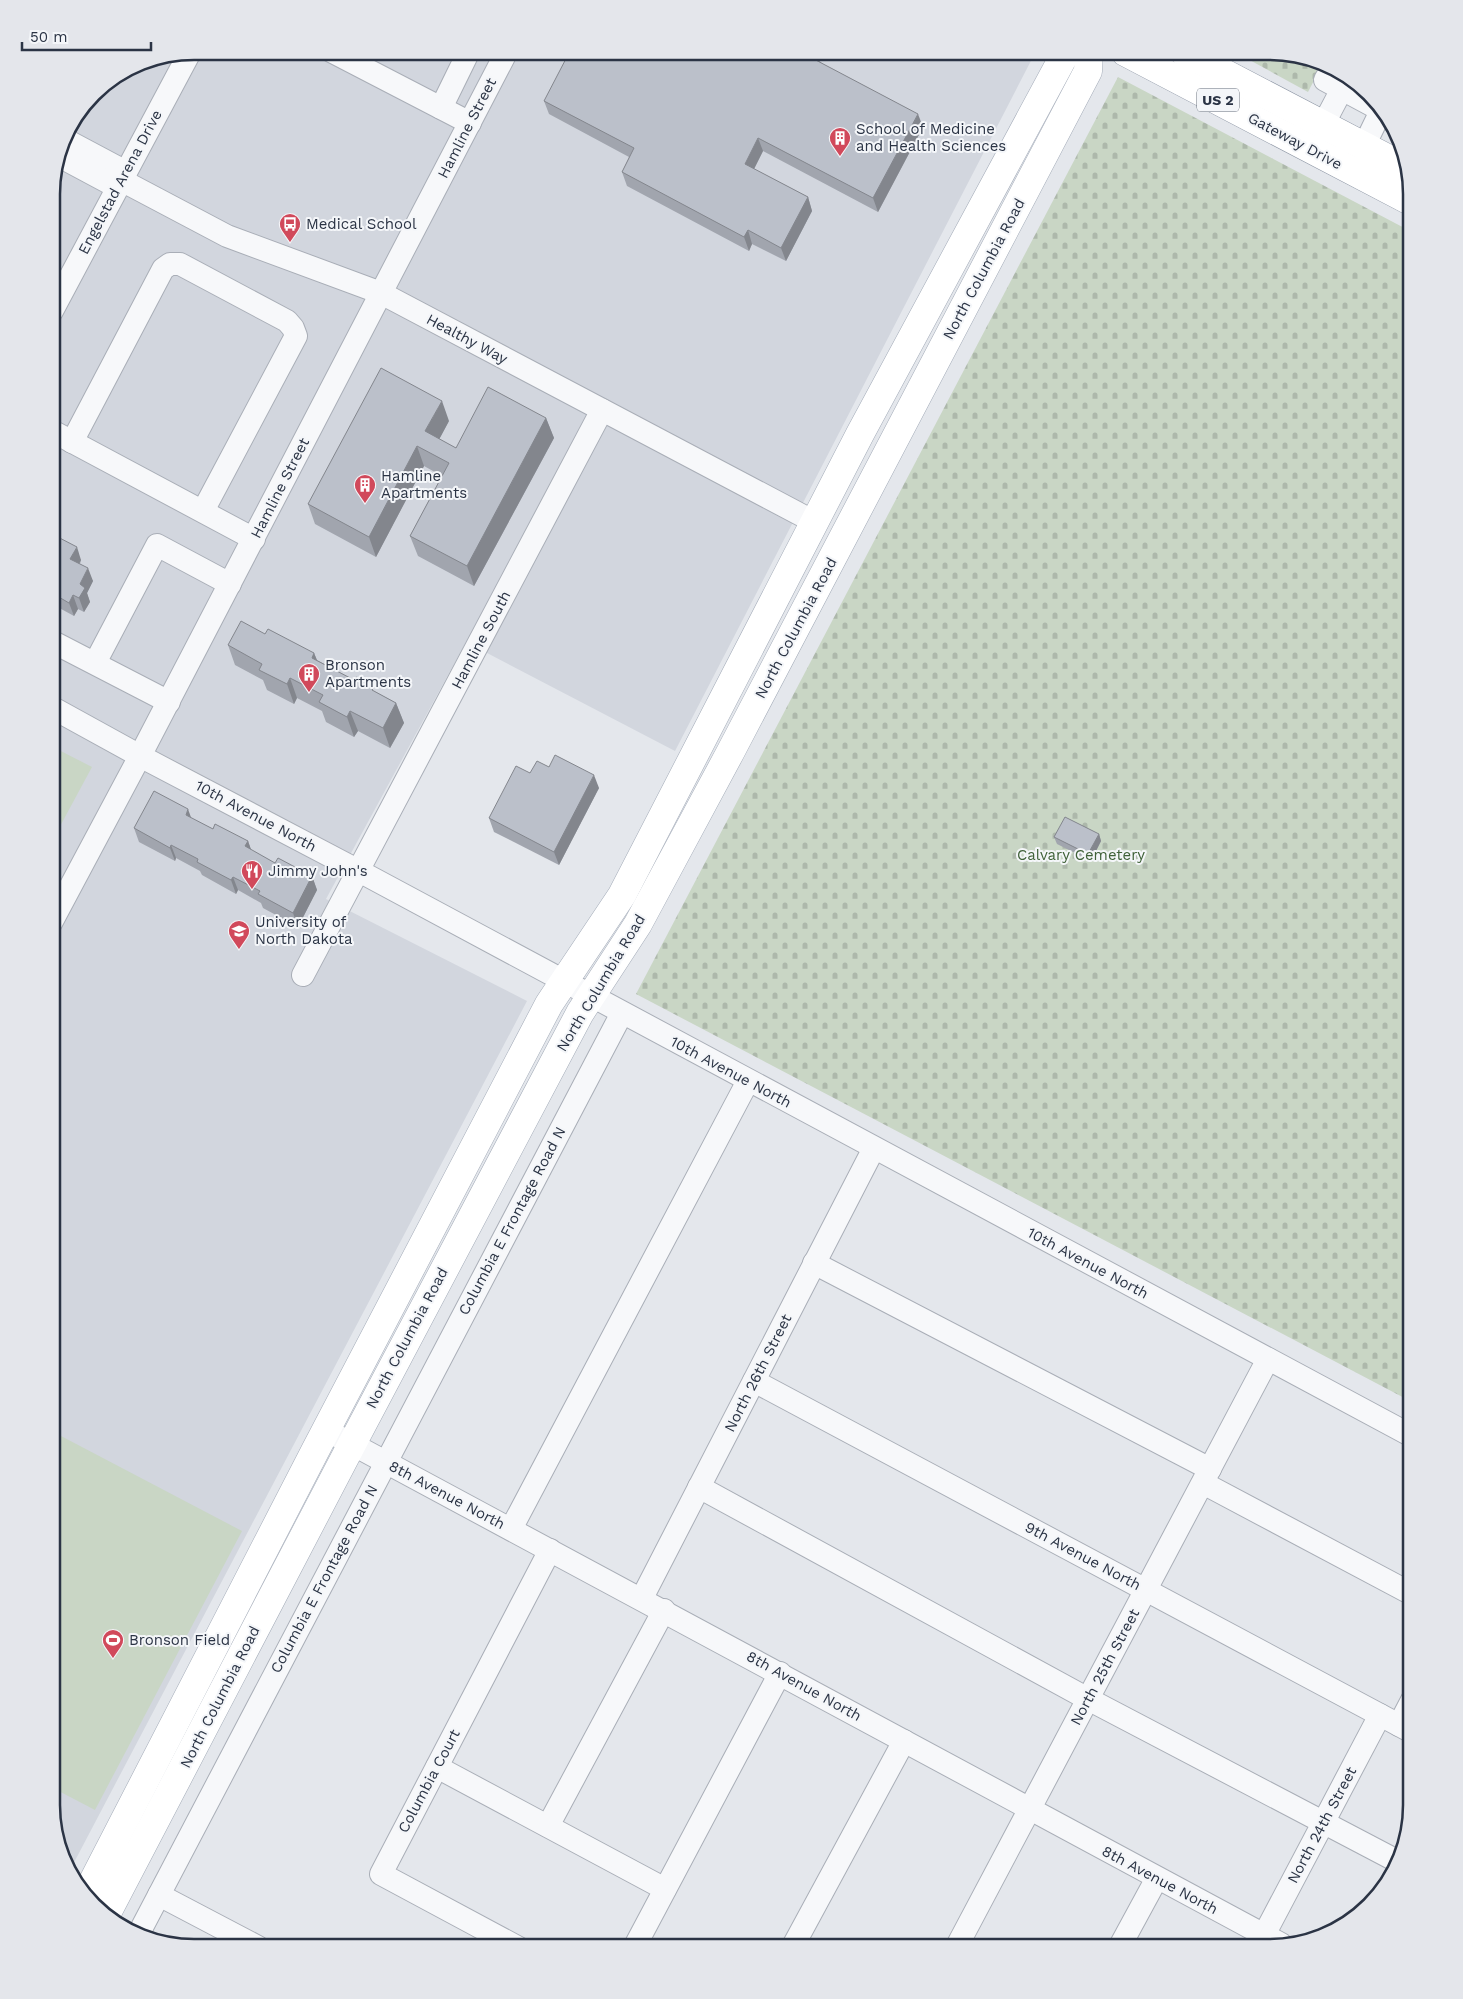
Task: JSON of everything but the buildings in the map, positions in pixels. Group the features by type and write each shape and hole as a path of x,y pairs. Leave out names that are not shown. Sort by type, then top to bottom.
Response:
{"main road":[{"name":"North Columbia Road","path":"90,1888 549,1004 622,895 860,434 1063,60"},
{"name":"North Columbia Road","path":"109,1908 580,1013 638,924 736,742 1088,71 1089,60"},
{"name":"Gateway Drive","path":"1140,60 1403,197"},
{"name":"Gateway Drive","path":"1199,60 1399,164"}],"street":[{"path":"348,60 470,123"},
{"path":"441,108 465,60"},
{"name":"Hamline Street","path":"60,906 169,702 502,60"},
{"name":"Engelstad Arena Drive","path":"60,296 185,61"},
{"path":"1328,74 1325,80 1367,103"},
{"path":"1323,125 1342,89"},
{"path":"1364,146 1377,116"},
{"path":"70,144 121,180"},
{"path":"65,158 121,180"},
{"name":"Healthy Way","path":"121,180 227,236 381,293 805,517"},
{"path":"72,442 163,269 170,264 180,264 287,321 293,328 296,336 202,511"},
{"name":"Hamline South","path":"303,976 602,410"},
{"path":"60,435 254,539"},
{"path":"95,663 157,545 230,584"},
{"path":"60,645 169,702"},
{"name":"10th Avenue North","path":"60,711 1403,1431"},
{"name":"Columbia E Frontage Road N","path":"141,1928 622,1013"},
{"path":"511,1529 748,1081"},
{"name":"North 26th Street","path":"642,1598 874,1148"},
{"path":"814,1263 1206,1476 1403,1589"},
{"name":"North 25th Street","path":"961,1939 1268,1359"},
{"name":"9th Avenue North","path":"754,1381 1397,1724"},
{"name":"8th Avenue North","path":"326,1430 642,1598 1268,1939"},
{"path":"699,1487 1088,1699 1324,1821 1392,1859"},
{"name":"Columbia Court","path":"502,1939 381,1874 550,1550"},
{"path":"548,1826 664,1610"},
{"path":"639,1939 780,1673"},
{"name":"North 24th Street","path":"1274,1939 1324,1821 1397,1724"},
{"path":"797,1939 904,1741"},
{"path":"437,1767 665,1889"},
{"path":"1124,1939 1156,1878"},
{"path":"159,1895 241,1939"}],"shaded area":[{"name":"University of North Dakota","path":"1031,60 675,751 466,642 326,899 527,1001 74,1863 61,1822 60,1805 60,186 67,151 78,127 93,106 106,93 127,78 151,67 177,61"}],"green space":[{"path":"1250,60 1277,60 1319,70 1308,92"},
{"name":"Calvary Cemetery","path":"1118,77 1403,227 1403,1397 636,994"},
{"path":"60,751 92,767 60,826"},
{"name":"Bronson Field","path":"61,1436 242,1531 95,1810 60,1792"}],"place":[{"name":"School of Medicine and Health Sciences","path":"840,157"},
{"name":"Medical School","path":"290,243"},
{"name":"Hamline Apartments","path":"365,504"},
{"name":"Bronson Apartments","path":"309,693"},
{"name":"Jimmy John's","path":"252,890"},
{"name":"University of North Dakota","path":"239,950"},
{"name":"Bronson Field","path":"113,1659"}]}
